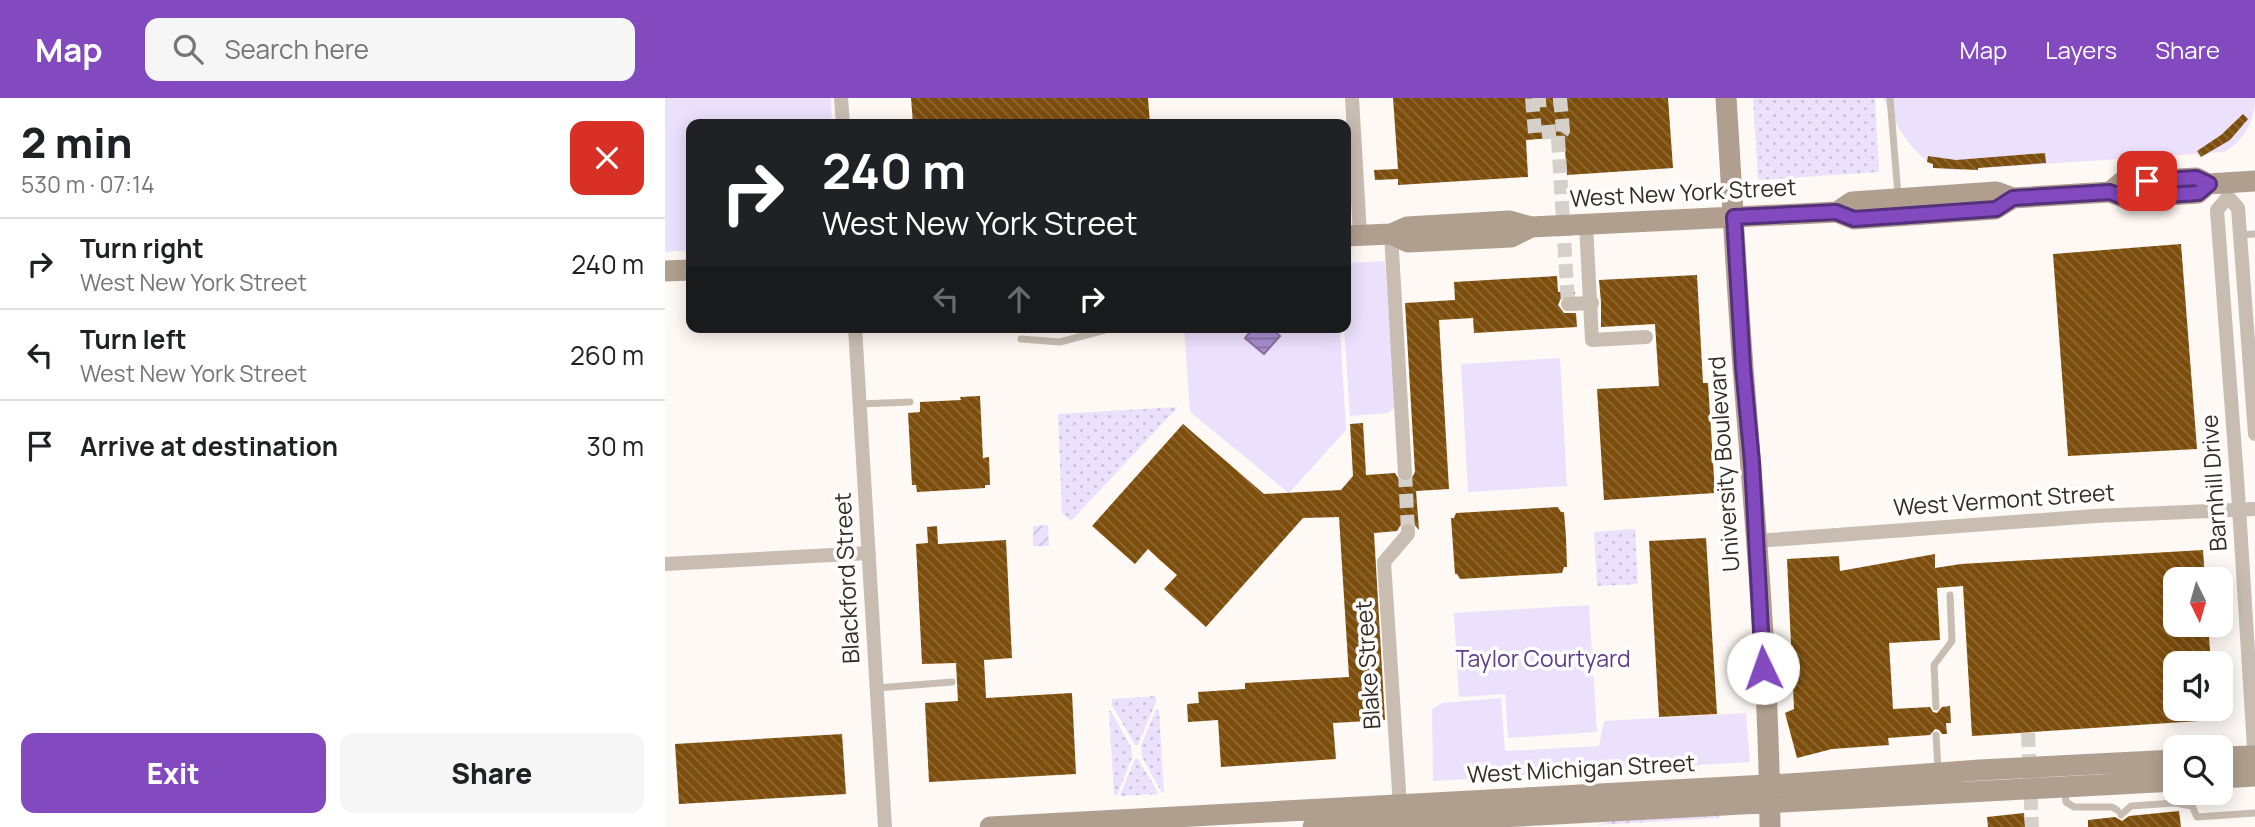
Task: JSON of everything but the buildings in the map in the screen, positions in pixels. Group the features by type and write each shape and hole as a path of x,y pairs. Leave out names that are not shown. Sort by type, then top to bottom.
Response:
{"main road":[{"name":"University Boulevard","path":"1726,98 1756,541 1770,827"},
{"name":"West New York Street","path":"1353,235 1391,234 1407,227 1509,221 1531,227 1836,212 1852,202 1899,208 1996,192 2013,198 2110,192 2122,182 2196,178 2221,188 2255,181"},
{"path":"665,271 686,270"},
{"path":"2233,757 2255,757"},
{"name":"West Michigan Street","path":"990,827 1374,815 1417,824 1769,794 1938,773 2163,761"},
{"path":"2233,777 2255,774"},
{"name":"West Michigan Street","path":"1313,827 1374,815 1400,806 2065,787 2163,782"}],"street":[{"path":"841,98 843,119"},
{"path":"1352,98 1353,235"},
{"name":"Barnhill Drive","path":"2221,188 2238,208 2255,433"},
{"name":"Barnhill Drive","path":"2221,188 2217,209 2255,774"},
{"path":"1586,224 1592,340 1646,337"},
{"path":"1391,234 1405,473"},
{"path":"1568,304 1592,303"},
{"name":"Blackford Street","path":"855,333 885,827"},
{"name":"West Vermont Street","path":"1756,541 1939,526 2255,509"},
{"name":"Blake Street","path":"1400,806 1384,562 1408,531"},
{"path":"665,564 869,553"}],"lane":[{"path":"1890,98 1899,208"},
{"path":"2240,235 2255,234"},
{"path":"1021,339 1060,342 1094,333"},
{"path":"860,404 910,402"},
{"path":"1935,707 1934,665 1952,641 1950,595"},
{"path":"877,688 952,682"},
{"path":"1936,734 1938,773"},
{"path":"2065,787 2066,802 2071,806 2112,807 2119,812 2131,806 2175,803 2192,806 2197,817 2255,813"}],"green space":[{"path":"665,98 831,98 832,119 686,119 686,250 665,252"},
{"path":"1753,98 1875,98 1879,172 1758,180"},
{"path":"1883,98 2255,98 2253,115 2247,130 2224,152 1953,170 1932,164 1916,151"},
{"path":"1385,261 1395,407 1388,413 1350,416 1344,333 1351,333 1351,263"},
{"path":"1184,333 1340,333 1346,430 1289,493 1190,412"},
{"path":"1560,358 1567,486 1468,492 1461,364"},
{"path":"1178,407 1071,521 1062,513 1058,414"},
{"path":"1048,525 1049,546 1033,546 1033,526"},
{"path":"1635,529 1638,584 1597,586 1594,532"},
{"name":"Taylor Courtyard","path":"1589,605 1597,732 1508,738 1505,694 1459,697 1454,613"},
{"path":"1156,696 1138,745 1135,745 1112,705 1112,699"},
{"path":"1501,698 1505,751 1599,746 1604,721 1746,713 1750,762 1433,781 1432,709 1442,703"},
{"path":"1156,709 1159,710 1162,793 1142,757 1141,746"},
{"path":"1109,711 1131,747 1132,758 1117,795 1114,795"},
{"path":"1135,759 1138,759 1157,794 1120,795"},
{"path":"1719,812 1719,818 1596,825 1624,818"}],"shaded area":[{"path":"1249,333 1277,333 1280,336 1264,354 1245,338"}],"tunnel":[{"path":"1532,98 1535,133 1558,131 1558,138"},
{"path":"1560,98 1563,131 1558,138 1568,304"},
{"path":"1532,101 1560,99"},
{"path":"1405,473 1408,531"},
{"path":"2028,733 2032,827"}],"route":[{"path":"1763,668 1752,463 1734,217 1836,212 1854,219 1996,209 2013,198 2110,192 2125,198 2198,193 2209,184 2196,178 2147,181"}]}
